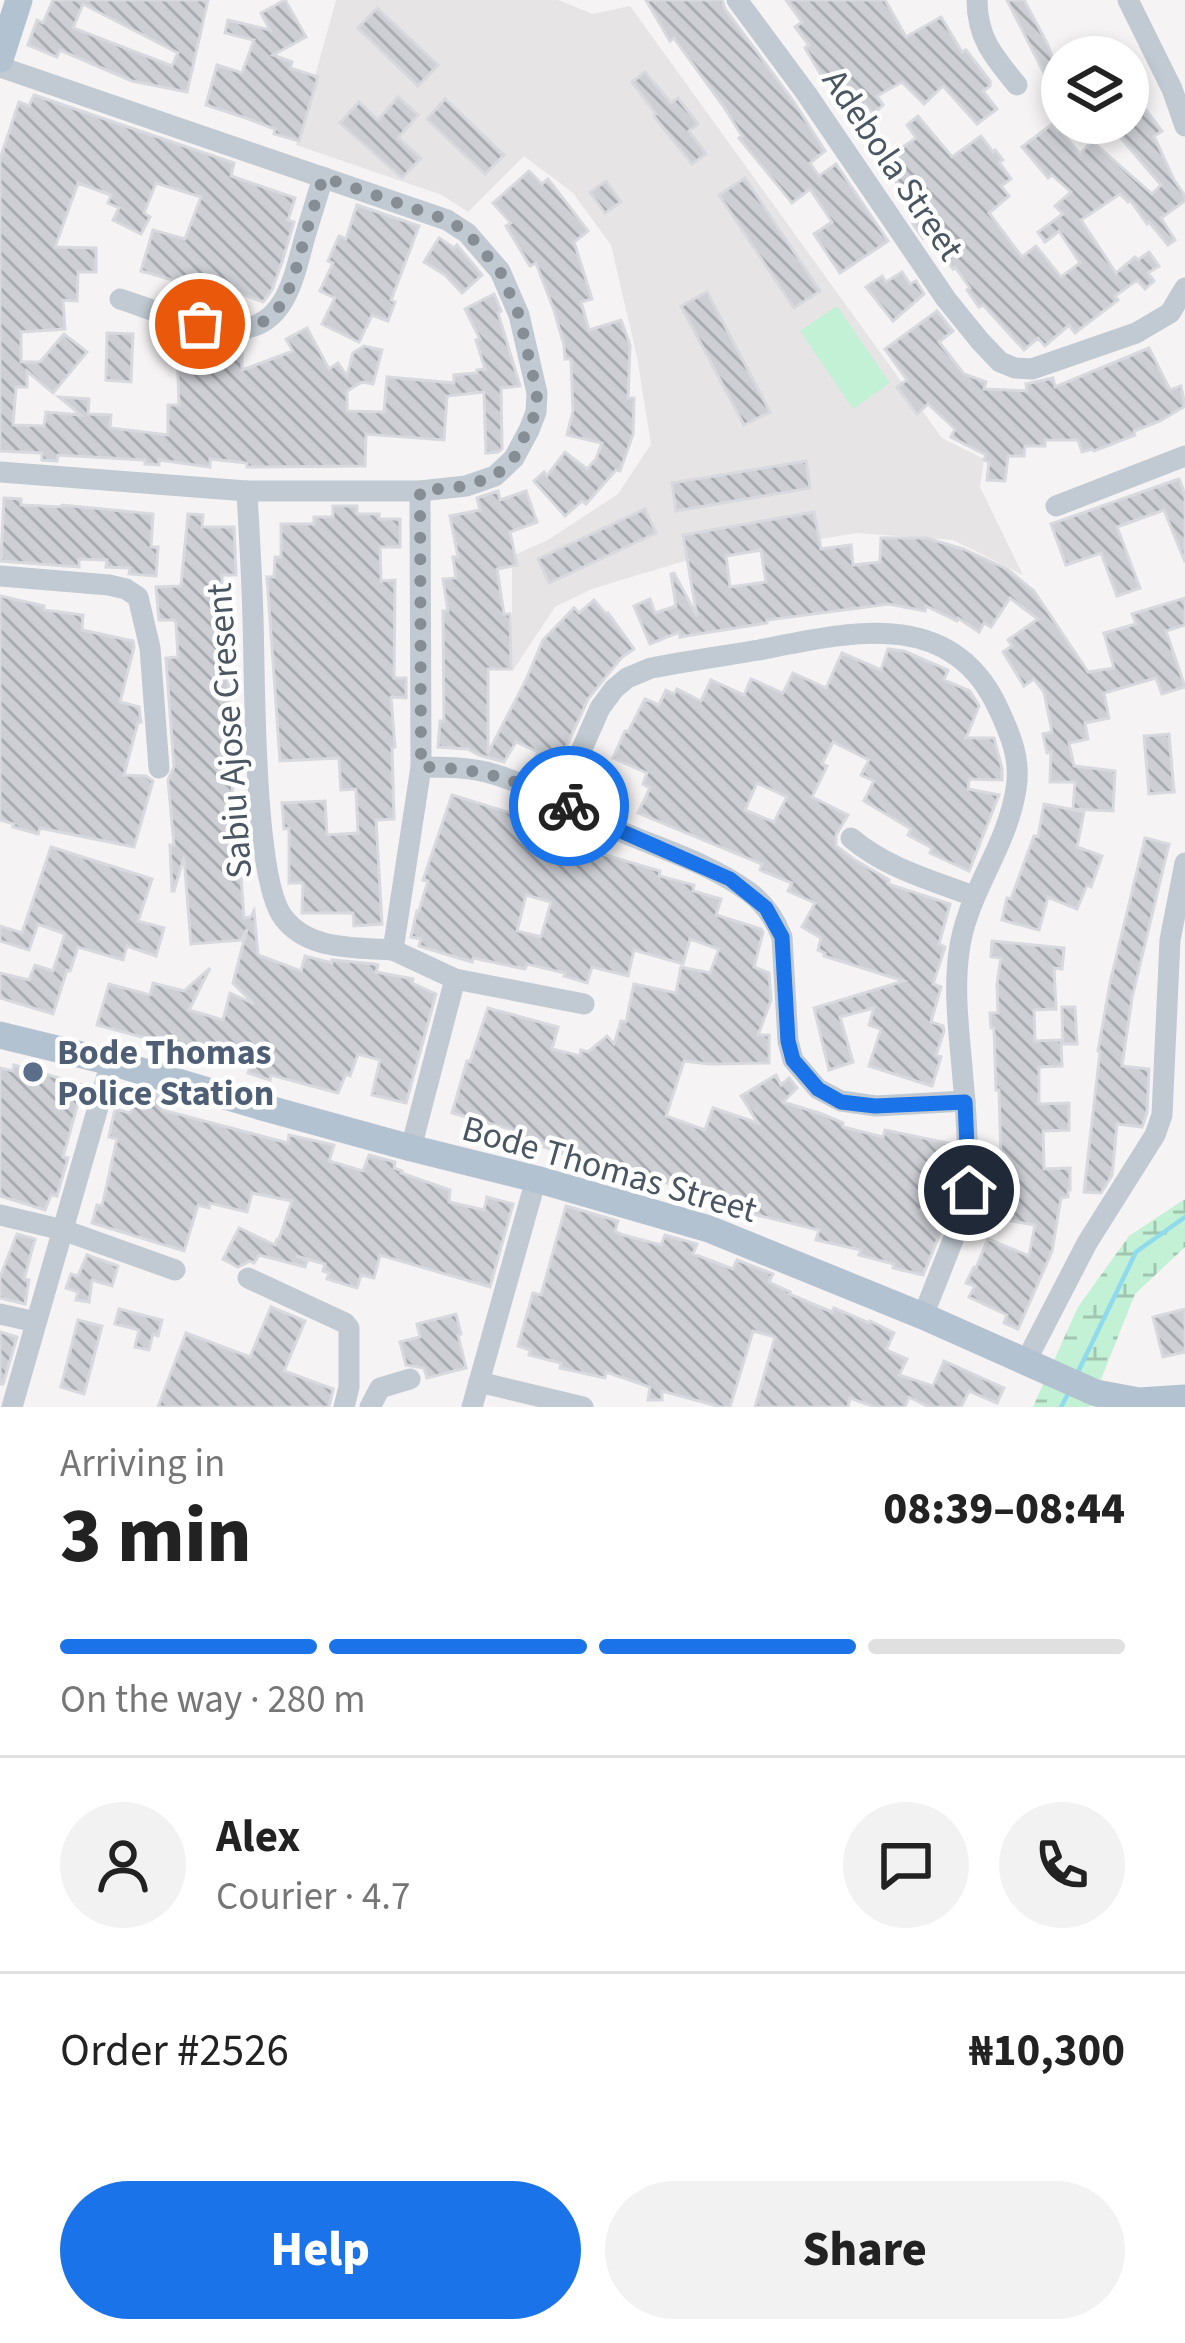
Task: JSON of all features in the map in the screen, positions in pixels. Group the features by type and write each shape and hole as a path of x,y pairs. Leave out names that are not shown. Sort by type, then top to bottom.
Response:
{"main road":[{"path":"0,63 20,0"},
{"name":"Bode Thomas Street","path":"0,1035 709,1229 1096,1393 1139,1401 1185,1398"}],"street":[{"name":"Adebola Street","path":"737,0 946,299 1000,362 1032,369 1136,333 1170,313 1185,289"},
{"path":"977,0 988,51 1017,85"},
{"path":"1127,0 1172,89 1185,126"},
{"path":"0,63 447,220 467,232 500,271 519,315 537,393 536,412 514,458 495,476 466,486 420,491 247,490 0,472"},
{"path":"120,299 222,329 244,330 263,321 276,312 295,277 323,177"},
{"path":"1056,506 1185,456"},
{"name":"Sabiu Ajose Cresent","path":"247,490 258,765 271,893 284,919 310,939 393,950"},
{"path":"420,491 421,767 393,950 454,980 584,1004"},
{"path":"0,576 109,585 138,597 150,648 159,768"},
{"path":"556,798 600,708 628,678 651,668 858,633 893,633 926,638 953,652 990,691 1016,754 1016,794 973,896 958,954 967,1207 923,1316"},
{"path":"421,767 484,772 524,784 730,879 766,908 782,937 788,1041 793,1060 818,1089 841,1102 875,1106 965,1102"},
{"path":"851,838 902,870 973,896"},
{"path":"1036,1368 1088,1243 1155,1136 1162,1115 1170,940 1184,871"},
{"path":"411,1148 454,980"},
{"path":"12,1407 111,1062"},
{"path":"472,1407 536,1179"},
{"path":"0,1215 63,1230 175,1270"},
{"path":"248,1278 349,1328 349,1387 344,1407"},
{"path":"0,1314 36,1322"},
{"path":"370,1407 380,1388 410,1379"},
{"path":"478,1382 583,1407"}],"shaded area":[{"path":"336,0 558,0 593,14 630,6 942,438 984,459 980,487 1023,575 953,540 857,533 681,562 592,589 555,607 512,672 512,556 548,540 618,494 651,444 611,245 573,193 524,156 468,212 442,195 296,145"}],"green space":[{"path":"837,306 890,383 853,409 800,331"},
{"path":"1185,1199 1185,1247 1135,1294 1090,1407 1033,1407 1078,1307 1129,1236"}],"building":[{"path":"53,0 208,0 187,92 132,81 60,50 57,57 28,45 37,20 43,23","holes":["83,4 178,53 172,66 73,28"]},
{"path":"285,0 306,37 273,55 292,62 290,68 318,77 299,141 206,105 217,65 242,73 254,40 225,33 228,20 270,30 261,13"},
{"path":"646,0 722,0 825,151 810,163 819,176 836,164 888,241 840,273 814,234 832,222 810,189 792,203 739,138 724,107 674,38 670,41"},
{"path":"786,0 885,0 906,37 941,17 962,52 966,50 990,81 983,91 997,109 977,124 943,86 924,104 902,82 877,96 883,105 873,114 865,104 859,108 847,91 840,95 820,73 805,48 809,45 795,27 802,22"},
{"path":"1007,0 1024,0 1043,36 1041,67"},
{"path":"377,8 438,65 418,86 358,28"},
{"path":"645,72 671,103 678,98 698,124 689,131 706,154 692,164 632,82"},
{"path":"34,95 234,163 231,176 295,198 288,220 294,222 272,290 263,302 203,279 198,295 174,287 176,281 141,271 153,230 185,239 201,197 156,183 144,213 150,217 141,234 113,220 119,208 108,203 111,195 78,183 55,247 96,248 96,272 78,272 77,301 63,300 65,329 21,332 21,362 40,362 64,334 87,352 53,393 27,371 27,387 16,387 13,425 44,426 46,412 81,415 59,397 89,399 88,414 111,415 110,428 168,435 168,405 179,405 177,346 202,345 202,354 242,352 242,370 293,351 286,339 307,328 329,369 338,363 347,376 353,353 364,346 382,350 373,384 362,382 347,391 347,411 384,412 387,377 454,383 454,375 485,369 476,340 480,339 465,309 494,294 520,386 501,388 502,449 486,453 484,392 447,396 444,440 366,434 365,466 247,467 247,463 210,459 210,467 58,455 57,461 42,460 42,453 0,451 0,159 19,102 29,106"},
{"path":"398,97 418,115 398,138 421,158 402,178 340,123 359,102 378,120"},
{"path":"445,99 504,155 485,174 427,119"},
{"path":"1149,114 1162,131 1154,136 1185,196 1185,201 1161,218 1175,240 1168,245 1120,194 1081,220 1116,273 1149,252 1159,266 1148,273 1154,281 1145,289 1137,280 1075,333 1069,325 1045,346 1038,338 1024,350 983,305 979,307 928,234 923,238 913,224 923,217 881,162 916,138 907,125 918,116 952,157 981,136 1003,160 999,162 1011,179 1001,186 1009,196 989,213 1022,257 1036,246 1061,277 1080,263 1059,231 1045,242 1038,232 1063,214 1055,206 1071,192 1052,175 1048,178 1022,147 1041,132 1041,144 1072,144 1080,154 1095,144 1152,194 1161,185 1126,144 1149,144"},
{"path":"529,171 542,184 548,179 588,231 574,242 592,299 581,302 589,330 621,320 630,345 628,398 634,398 633,434 620,471 586,504 582,501 565,516 534,481 544,472 547,476 565,452 587,469 602,443 567,435 573,411 571,359 565,359 554,310 536,263 530,266 506,226 511,223 493,203"},
{"path":"745,178 820,291 794,308 719,195"},
{"path":"606,181 621,202 605,213 590,192"},
{"path":"357,205 419,226 391,300 395,302 388,321 372,315 359,342 322,324 335,298 320,291 333,263 328,261 339,236 346,239"},
{"path":"439,238 454,248 457,245 482,275 462,293 424,262"},
{"path":"902,272 924,294 893,321 866,287 882,276 886,282"},
{"path":"707,292 770,412 744,425 681,306"},
{"path":"937,311 953,331 939,342 964,374 986,382 984,389 1027,391 1026,384 1053,378 1055,387 1149,348 1170,390 1181,386 1185,406 1134,431 1135,435 1094,451 1082,452 1078,440 1045,440 1045,446 1025,446 1024,456 1008,456 1005,481 987,480 986,455 951,437 955,429 928,404 917,414 897,387 907,380 885,349"},
{"path":"107,333 133,334 131,382 106,380"},
{"path":"806,461 810,488 676,511 672,483"},
{"path":"1179,479 1185,494 1185,562 1164,510 1117,527 1140,588 1117,596 1101,553 1066,565 1051,524"},
{"path":"498,491 500,500 526,491 537,522 510,532 517,565 497,569 504,614 510,614 511,669 488,669 488,753 543,640 574,608 579,613 594,600 634,649 588,699 559,763 535,758 538,752 516,742 504,762 468,749 438,747 440,721 444,721 443,611 448,611 443,579 456,578 453,557 458,557 450,516 480,510 477,498"},
{"path":"4,498 21,499 21,505 153,514 156,576 106,567 107,560 79,559 79,567 1,561"},
{"path":"333,506 357,506 357,514 400,519 400,547 380,547 381,581 395,580 394,678 406,678 406,698 391,697 394,819 376,820 382,924 354,926 353,913 302,913 303,883 289,883 289,828 284,829 282,803 325,801 327,835 358,833 356,789 341,790 339,758 280,761 267,577 274,577 275,557 281,557 281,524 314,524 314,517 333,517"},
{"path":"645,509 656,533 549,583 538,559"},
{"path":"814,512 821,549 851,545 853,565 880,562 881,538 926,538 963,549 1007,569 1034,591 1088,672 1114,668 1104,633 1136,624 1132,614 1185,598 1185,625 1166,631 1185,687 1162,694 1156,678 1104,693 1109,718 1085,723 1088,739 1069,743 1074,766 1115,771 1113,811 1073,809 1075,782 1050,782 1051,752 1047,753 1043,734 1052,732 1044,692 1034,679 1024,686 1003,652 1012,646 1008,640 1038,619 1010,598 991,627 984,623 979,632 926,606 925,611 889,604 680,637 679,632 650,644 634,606 650,599 655,613 676,606 671,574 697,616 683,535","holes":["761,550 766,582 730,587 726,556"]},
{"path":"188,514 203,515 202,527 234,527 236,575 222,575 222,623 218,623 219,648 227,648 233,801 238,801 240,832 233,832 235,877 241,876 244,918 254,911 258,955 301,971 305,956 332,963 374,964 378,965 376,972 413,979 412,983 436,994 406,1103 372,1095 380,1060 358,1054 338,1093 271,1075 270,1080 248,1073 250,1067 97,1025 109,984 150,995 153,983 184,991 210,968 189,1010 223,1020 230,993 254,1004 233,983 247,929 241,940 191,944 184,857 172,891 170,845 174,845 168,780 174,767 166,658 178,657 176,623 159,620 156,587 181,586"},
{"path":"0,596 44,606 44,610 83,615 82,630 133,641 120,702 139,707 141,722 124,775 153,781 134,847 40,828 38,834 0,820"},
{"path":"888,649 948,670 944,680 970,691 979,706 966,738 994,738 1002,769 1002,780 969,779 968,789 999,795 969,871 930,853 932,848 908,835 911,829 864,801 874,781 861,775 869,760 833,742 812,797 848,815 836,835 836,846 889,880 888,884 950,904 939,944 945,947 933,984 941,987 931,1022 944,1031 932,1086 869,1066 881,1029 869,1025 874,1008 840,1017 853,1062 829,1070 814,1008 904,981 824,956 818,950 821,938 802,927 815,903 788,891 792,883 760,870 762,864 638,813 650,788 643,784 647,773 613,758 645,699 659,705 666,690 674,694 677,689 701,701 711,680 744,695 751,679 783,693 793,673 826,688 842,653 881,670","holes":["757,783 787,797 774,822 745,810"]},
{"path":"1169,734 1174,792 1149,794 1144,736"},
{"path":"452,795 587,840 585,849 694,885 693,891 721,899 716,915 761,929 754,967 769,973 771,1000 758,1035 769,1035 769,1063 684,1061 666,1116 705,1130 713,1108 758,1123 741,1096 776,1075 781,1085 789,1078 797,1088 783,1102 822,1114 843,1127 883,1137 885,1130 952,1144 942,1209 922,1206 921,1210 945,1221 923,1275 859,1255 861,1250 816,1240 819,1230 744,1212 747,1199 582,1160 509,1134 510,1129 452,1113 488,1008 558,1027 552,1049 580,1056 581,1050 588,1052 607,1036 614,1044 621,1021 626,1022 634,984 676,993 681,967 710,973 719,949 690,939 683,964 634,950 628,976 592,967 587,983 527,964 525,969 473,958 472,962 419,946 421,939 411,937 428,881 423,880","holes":["526,895 551,902 541,937 517,931"]},
{"path":"1044,804 1084,812 1077,847 1102,856 1077,909 1048,897 1039,930 1002,920 1007,898 1011,899 1034,836 1038,837"},
{"path":"1145,838 1169,844 1132,998 1122,1066 1149,1069 1147,1112 1142,1127 1117,1124 1112,1175 1101,1193 1084,1192 1098,1051"},
{"path":"51,847 152,879 138,921 164,928 156,956 127,946 123,960 78,947 53,1014 0,998 0,973 29,980 35,965 53,971 65,934 38,924 29,950 0,941 0,926 22,933"},
{"path":"992,941 1064,948 1062,969 1054,968 1056,1009 1034,1010 1035,1041 1061,1040 1062,1066 1039,1067 1039,1104 1069,1103 1069,1130 1043,1131 1044,1169 1070,1168 1070,1190 1068,1197 1061,1198 1052,1251 1018,1329 1004,1323 1007,1315 969,1297 975,1286 966,1283 988,1239 1029,1256 1035,1225 995,1218 998,1200 1002,1201 1001,1159 990,1013 998,1013 1001,958 991,957"},
{"path":"1062,1007 1075,1007 1077,1044 1063,1044"},
{"path":"14,1065 83,1085 57,1196 51,1195 45,1210 0,1196 0,1068 13,1071"},
{"path":"140,1089 164,1097 162,1110 288,1143 289,1135 334,1145 329,1161 363,1171 369,1155 395,1162 394,1168 401,1173 450,1190 449,1202 484,1210 487,1197 513,1204 490,1287 380,1255 374,1278 361,1275 357,1288 327,1279 325,1264 296,1256 307,1261 305,1267 259,1255 254,1263 238,1267 223,1259 239,1228 275,1245 292,1201 252,1193 247,1212 210,1203 209,1208 198,1205 184,1251 92,1223 97,1205 102,1206 117,1139 109,1137 115,1109 130,1113"},
{"path":"566,1206 618,1221 615,1231 623,1235 661,1245 665,1235 697,1244 693,1254 733,1269 737,1260 773,1274 769,1282 789,1294 894,1333 886,1350 907,1359 899,1375 933,1386 944,1361 1004,1388 997,1403 969,1391 961,1407 929,1407 909,1397 905,1407 875,1407 850,1398 848,1407 755,1407 775,1337 753,1331 730,1407 662,1391 662,1400 648,1400 650,1387 606,1372 605,1378 560,1368 561,1363 529,1355 530,1350 518,1346 533,1293 541,1295"},
{"path":"17,1234 35,1239 24,1279 29,1280 25,1304 0,1298 0,1277"},
{"path":"87,1255 118,1266 112,1286 92,1280 89,1302 76,1300 78,1292 66,1288 71,1274 78,1276"},
{"path":"271,1307 305,1321 284,1371 333,1389 329,1407 158,1407 186,1333 250,1357"},
{"path":"119,1309 162,1320 149,1350 135,1347 139,1330 115,1324"},
{"path":"1185,1309 1185,1352 1163,1357 1153,1317"},
{"path":"456,1314 466,1368 427,1378 424,1368 406,1365 400,1342 420,1337 417,1324"},
{"path":"78,1320 102,1326 84,1394 61,1387"},
{"path":"0,1332 17,1337 3,1384 0,1384"}],"waterway":[{"path":"1076,1376 1136,1252 1185,1217"},
{"path":"1061,1407 1069,1392"}],"way so far":[{"path":"200,324 244,330 276,312 295,277 323,177 447,220 467,232 487,254 500,271 519,315 537,393 536,412 514,458 495,476 466,486 420,491 421,767 484,772 524,784 569,806"}],"place":[{"name":"Bode Thomas Police Station","path":"33,1072"}],"route":[{"path":"569,806 730,879 754,896 782,937 793,1060 818,1089 841,1102 875,1106 965,1102 969,1190"}]}
